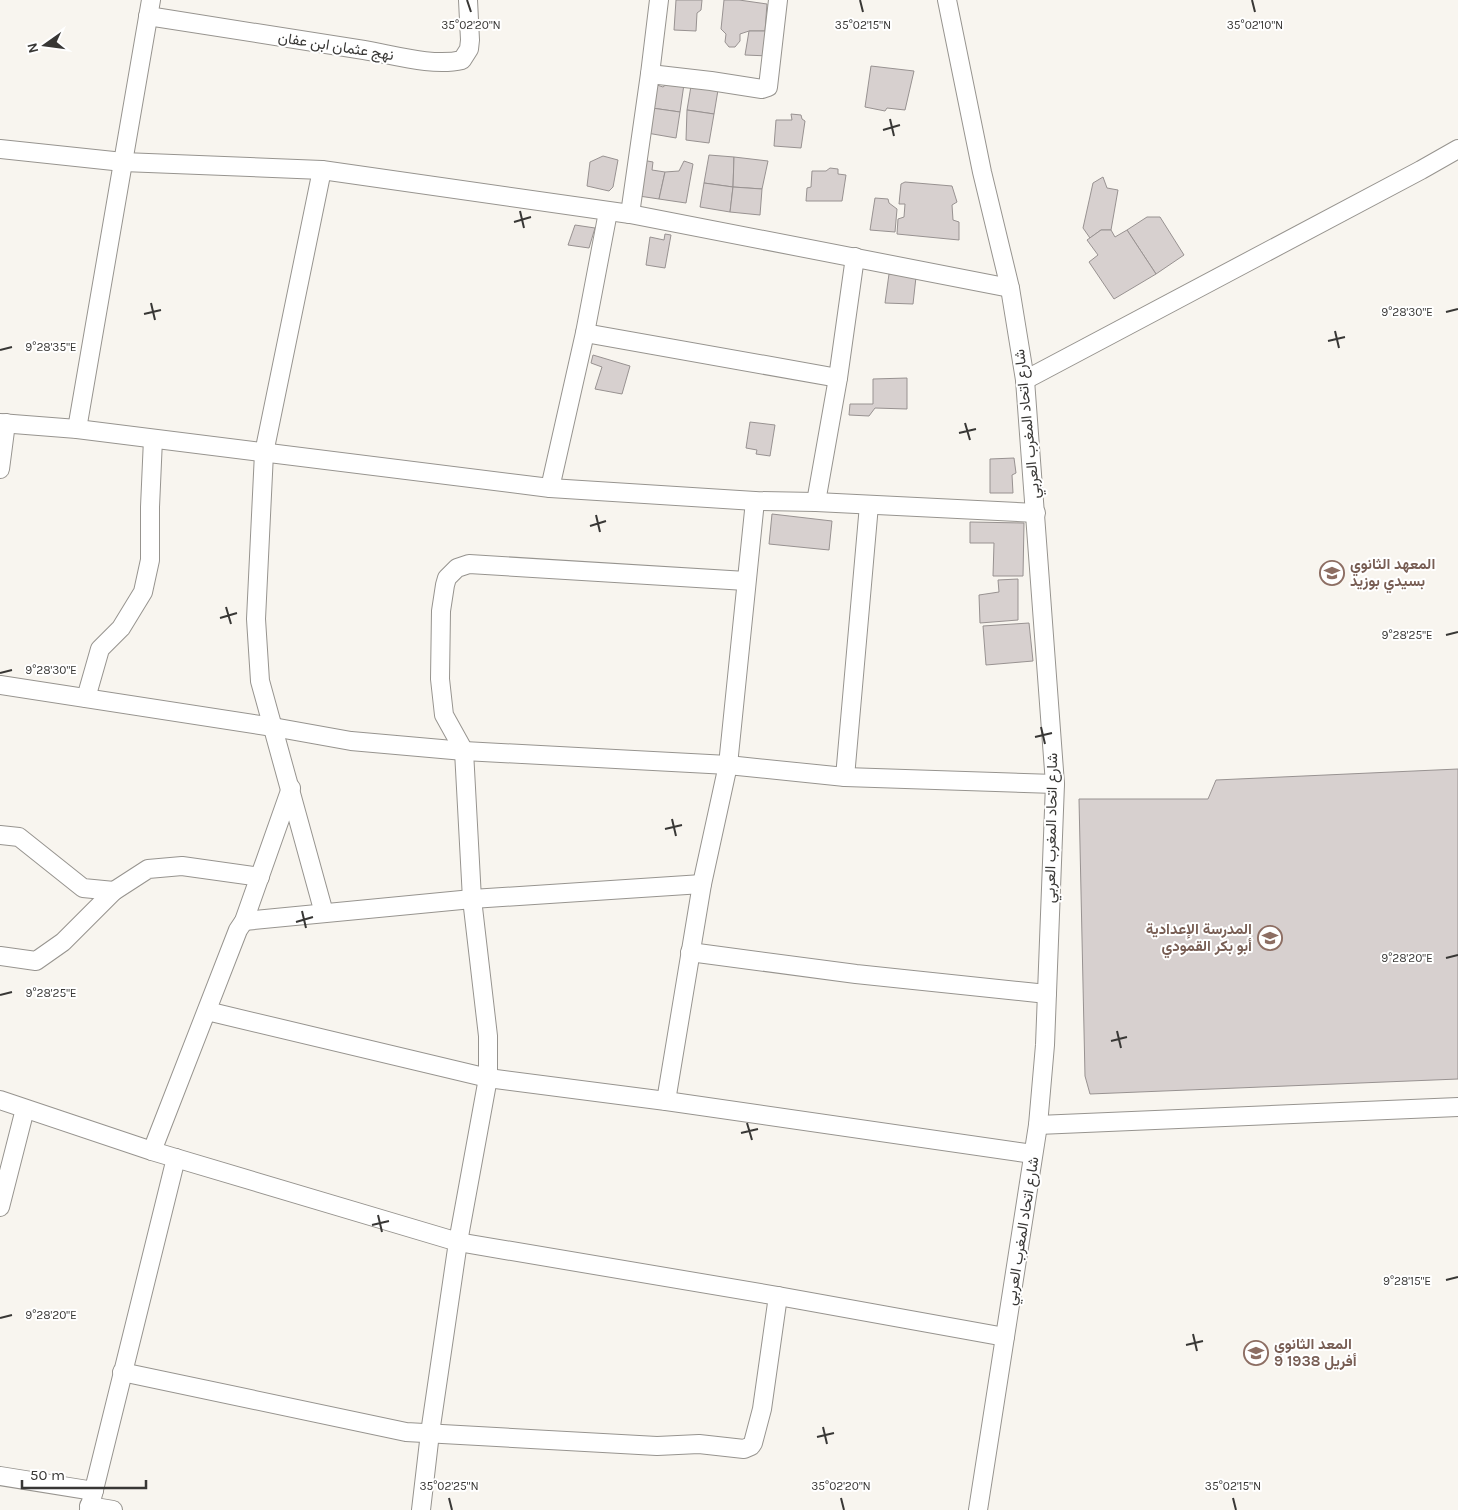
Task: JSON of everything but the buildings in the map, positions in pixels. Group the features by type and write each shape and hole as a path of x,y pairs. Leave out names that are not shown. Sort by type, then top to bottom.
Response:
{"street":[{"name":"نهج عثمان ابن عفان","path":"149,8 374,52 434,63 444,63 462,60 469,49 468,0"},
{"path":"630,214 659,0"},
{"path":"650,74 762,89 768,86 778,0"},
{"name":"شارع اتحاد المغرب العربي","path":"947,0 982,172 1010,288 1025,380 1055,784 1045,1044 1038,1124 978,1510"},
{"path":"77,429 149,8"},
{"path":"0,149 123,162 322,170 630,214 1010,288"},
{"path":"1025,380 1458,149"},
{"path":"322,170 264,453 256,619 260,681 324,913"},
{"path":"550,488 584,334 608,212"},
{"path":"816,502 838,378 855,257"},
{"path":"584,334 838,378"},
{"path":"0,469 3,423 77,429 550,488 756,501 816,502 1036,513"},
{"path":"86,698 100,649 120,628 143,592 150,560 153,439"},
{"path":"666,1101 702,884 728,765 746,581 756,501"},
{"path":"845,777 869,505"},
{"path":"421,1510 430,1433 458,1242 488,1078 488,1036 472,899 464,751 444,715 441,696 442,611 447,578 457,568 469,564 479,564 746,581"},
{"path":"0,685 273,727 350,741 464,751 728,765 845,777 1055,784"},
{"path":"152,1151 238,930 244,921 291,788"},
{"path":"0,834 19,837 83,888 114,890"},
{"path":"0,956 36,961 63,942 114,890 148,869 182,866 260,877"},
{"path":"244,921 472,899 702,884"},
{"path":"690,952 856,974 1047,994"},
{"path":"206,1012 488,1078 666,1101 1034,1154"},
{"path":"0,1100 152,1151 458,1242 778,1296 1005,1337"},
{"path":"1038,1124 1458,1106"},
{"path":"0,1207 25,1109"},
{"path":"91,1502 176,1158"},
{"path":"122,1372 406,1432 657,1446 699,1444 737,1449 748,1448 755,1438 762,1409 778,1296"},
{"path":"0,1476 113,1510"}],"place":[{"name":"المعهد الثانوي بسيدي بوزيد","path":"1332,573"},
{"name":"المدرسة الإعدادية أبو بكر القمودي","path":"1270,938"},
{"name":"المعد الثانوي 9 أفريل 1938","path":"1256,1353"}]}
